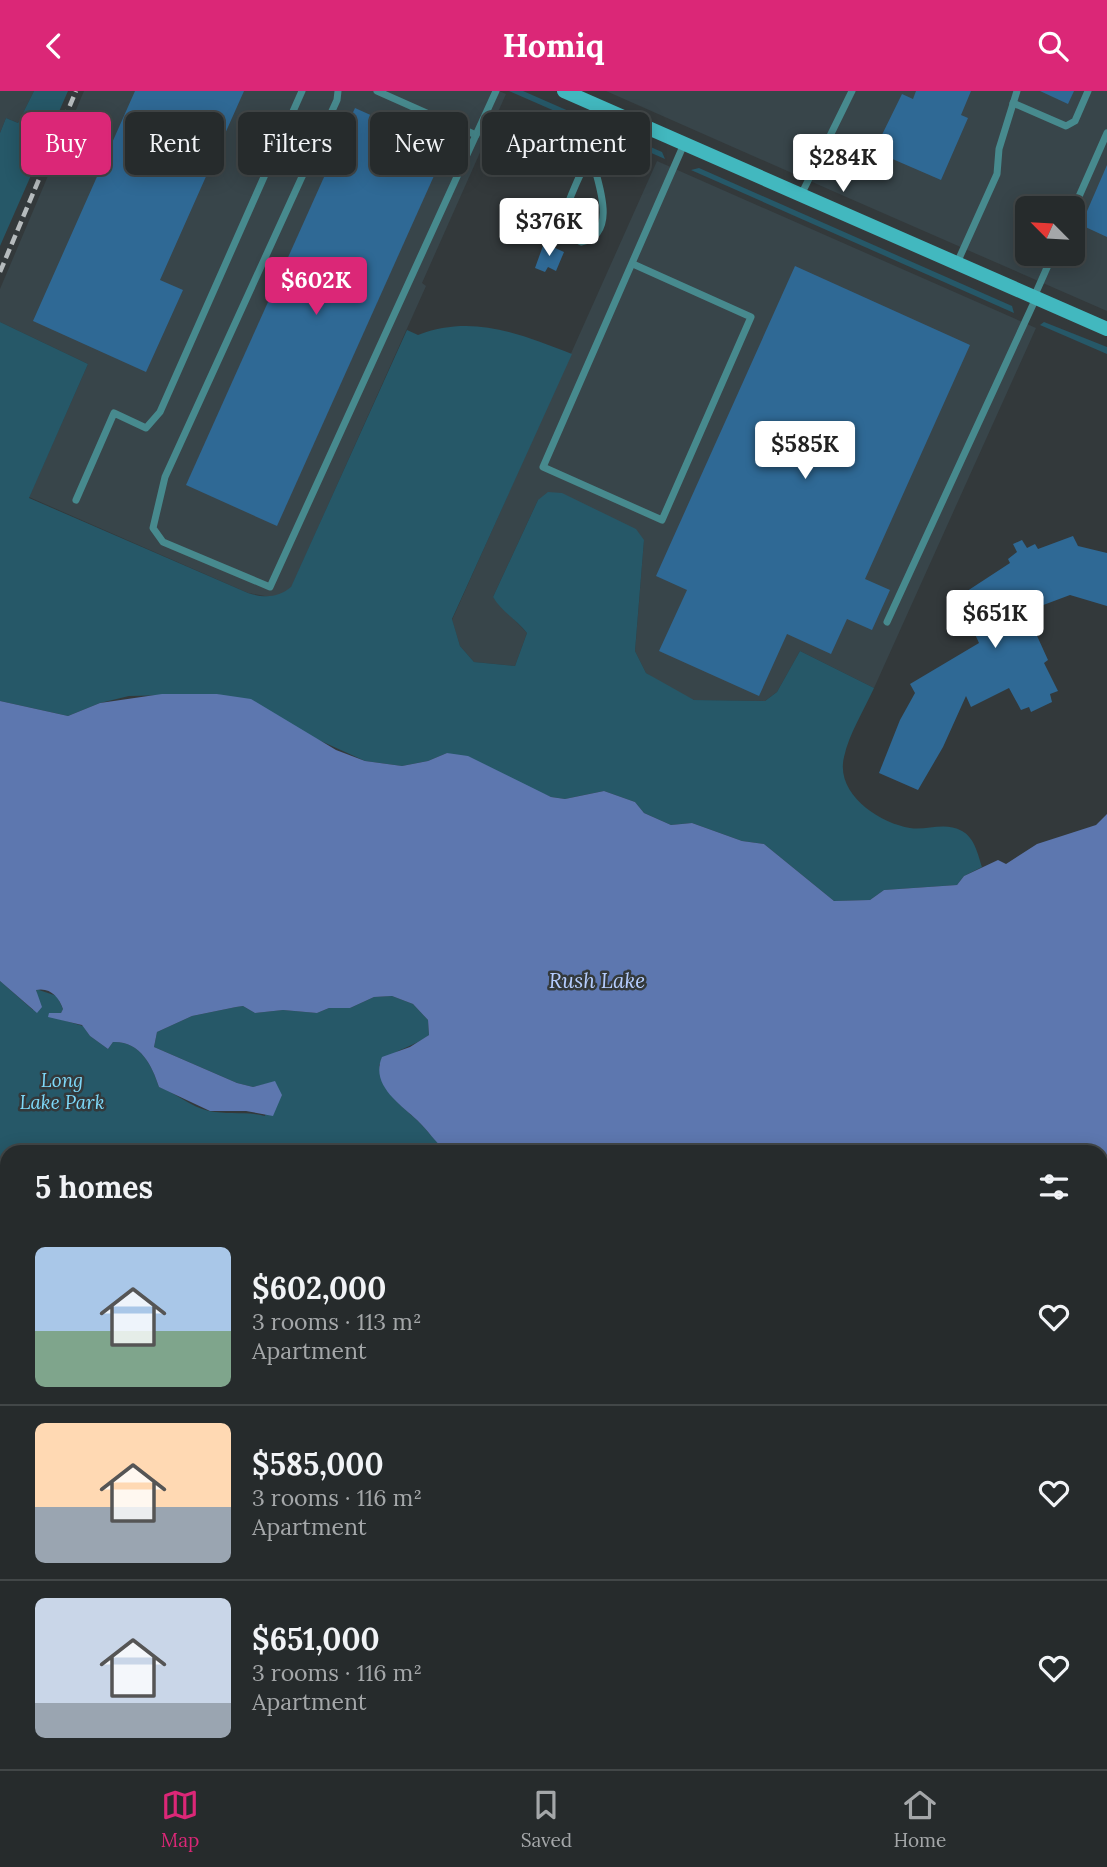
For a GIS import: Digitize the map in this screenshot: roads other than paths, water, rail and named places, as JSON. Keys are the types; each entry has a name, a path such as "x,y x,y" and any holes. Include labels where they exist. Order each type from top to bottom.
{"street":[{"path":"564,91 611,112"},
{"path":"650,129 1107,329"}],"lane":[{"path":"76,500 114,413 146,428 160,412 302,91"},
{"path":"338,91 337,100 165,477 154,517 153,528 163,542 270,587 496,91"},
{"path":"377,91 477,135"},
{"path":"801,195 852,91"},
{"path":"957,263 997,174 999,149 1017,91"},
{"path":"1013,103 1066,126 1074,121 1088,91"},
{"path":"1079,196 1107,133"},
{"path":"633,264 751,317 662,520 543,467 684,144"},
{"path":"591,155 604,208 602,224 596,235 581,242 567,237 561,225 591,155"},
{"path":"887,622 1048,266"}],"water":[{"name":"Rush Lake","path":"162,694 217,694 251,699 336,750 365,761 402,766 428,761 447,753 468,756 551,797 565,799 604,791 635,802 644,813 671,825 692,823 742,841 764,844 834,901 870,900 884,890 957,885 964,876 998,860 1006,864 1037,844 1096,825 1107,814 1107,1145 440,1145 395,1100 383,1085 380,1076 382,1057 410,1047 429,1035 428,1020 413,1004 392,996 374,997 350,1008 329,1008 317,1013 283,1010 255,1013 243,1006 236,1007 192,1016 157,1032 154,1047 237,1083 253,1087 275,1081 282,1095 273,1116 246,1111 210,1111 159,1087 153,1071 138,1050 113,1042 108,1049 90,1036 82,1025 48,1017 49,1013 61,1013 63,1009 50,992 36,990 42,1007 37,1013 0,981 0,701 68,716 100,703"}],"railway":[{"path":"0,272 76,91"}],"park label":[{"name":"Long Lake Park","path":"62,1091"}]}
